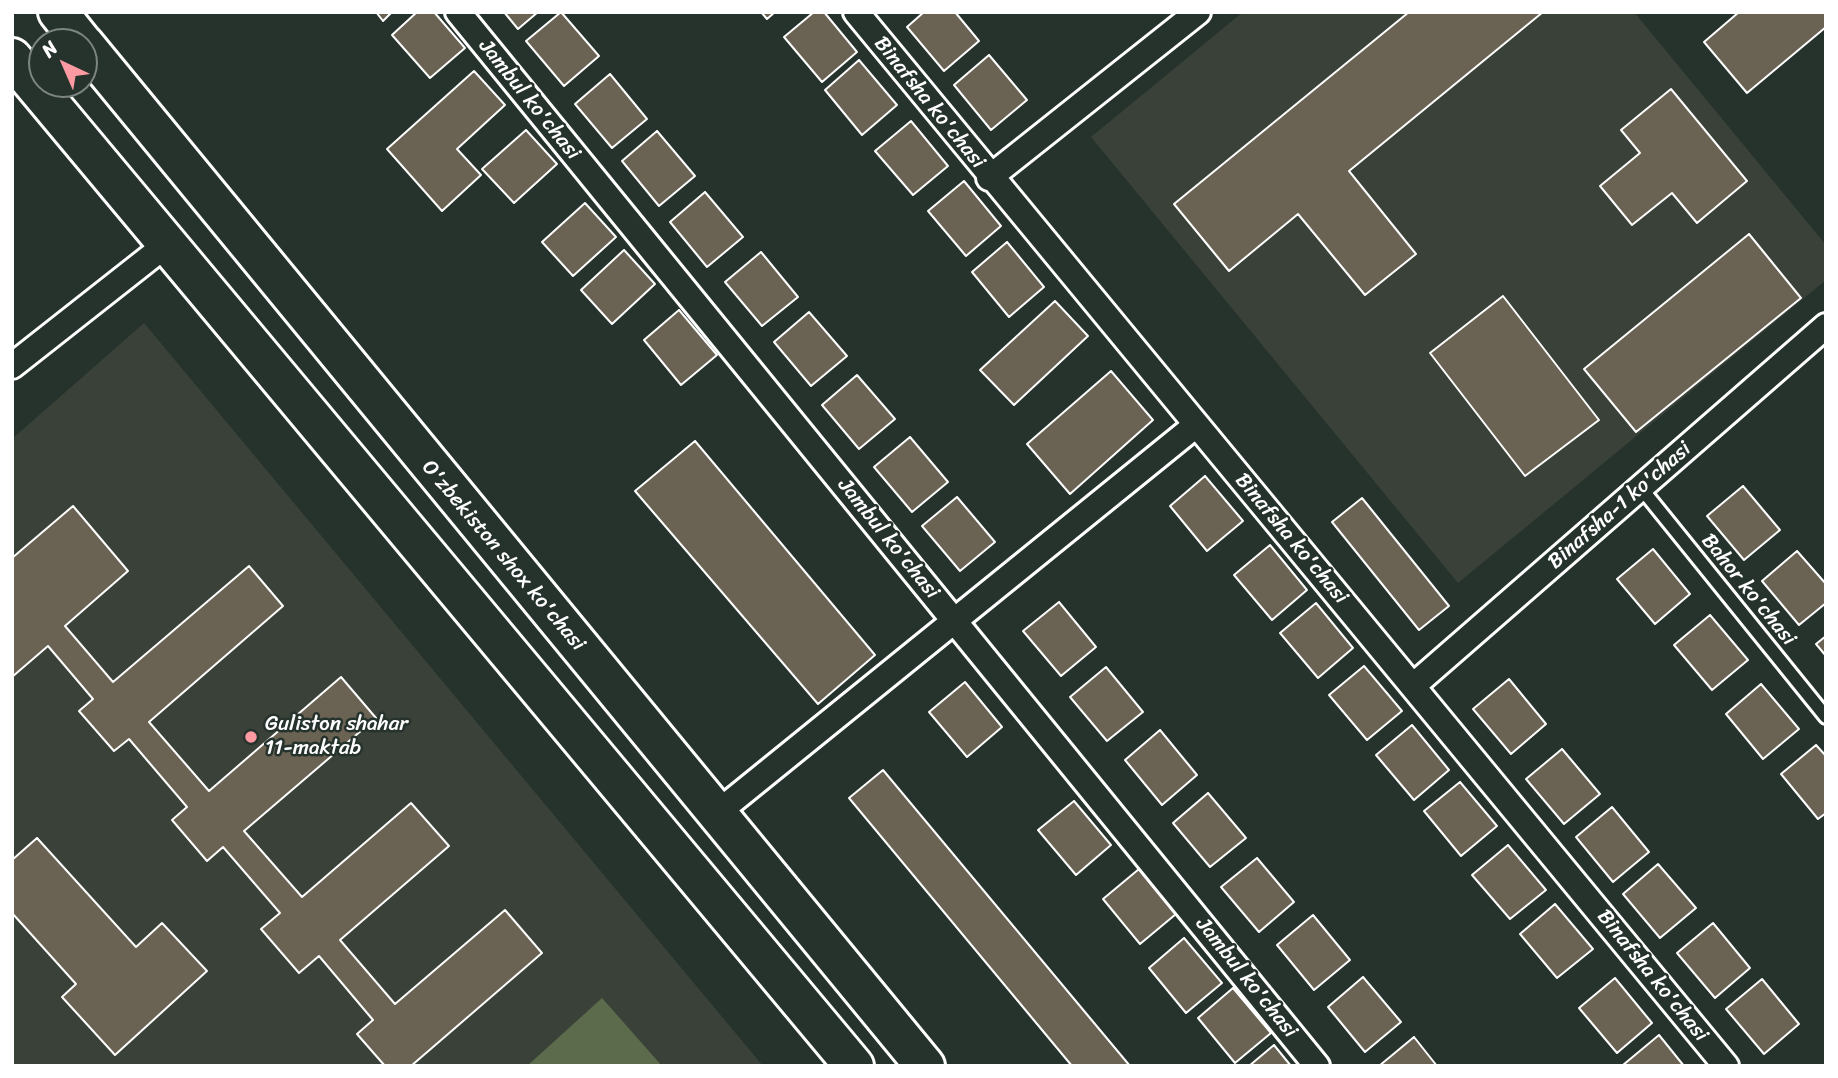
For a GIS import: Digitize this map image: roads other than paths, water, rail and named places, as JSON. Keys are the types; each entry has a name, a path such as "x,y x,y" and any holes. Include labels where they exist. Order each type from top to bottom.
{"main road":[{"name":"O'zbekiston shox ko'chasi","path":"58,12 71,28"},
{"path":"12,58 853,1066"},
{"name":"O'zbekiston shox ko'chasi","path":"98,61 925,1066"}],"street":[{"name":"Jambul ko'chasi","path":"458,12 1318,1066"},
{"name":"Binafsha ko'chasi","path":"856,12 989,178 1726,1066"},
{"path":"989,178 1198,12"},
{"path":"16,356 167,244"},
{"name":"Binafsha-1 ko'chasi","path":"1413,686 1826,326"},
{"path":"716,814 1196,425"}],"lane":[{"name":"Bahor ko'chasi","path":"1641,488 1826,717"}],"place":[{"name":"Guliston shahar 11-maktab","path":"251,737"}]}
